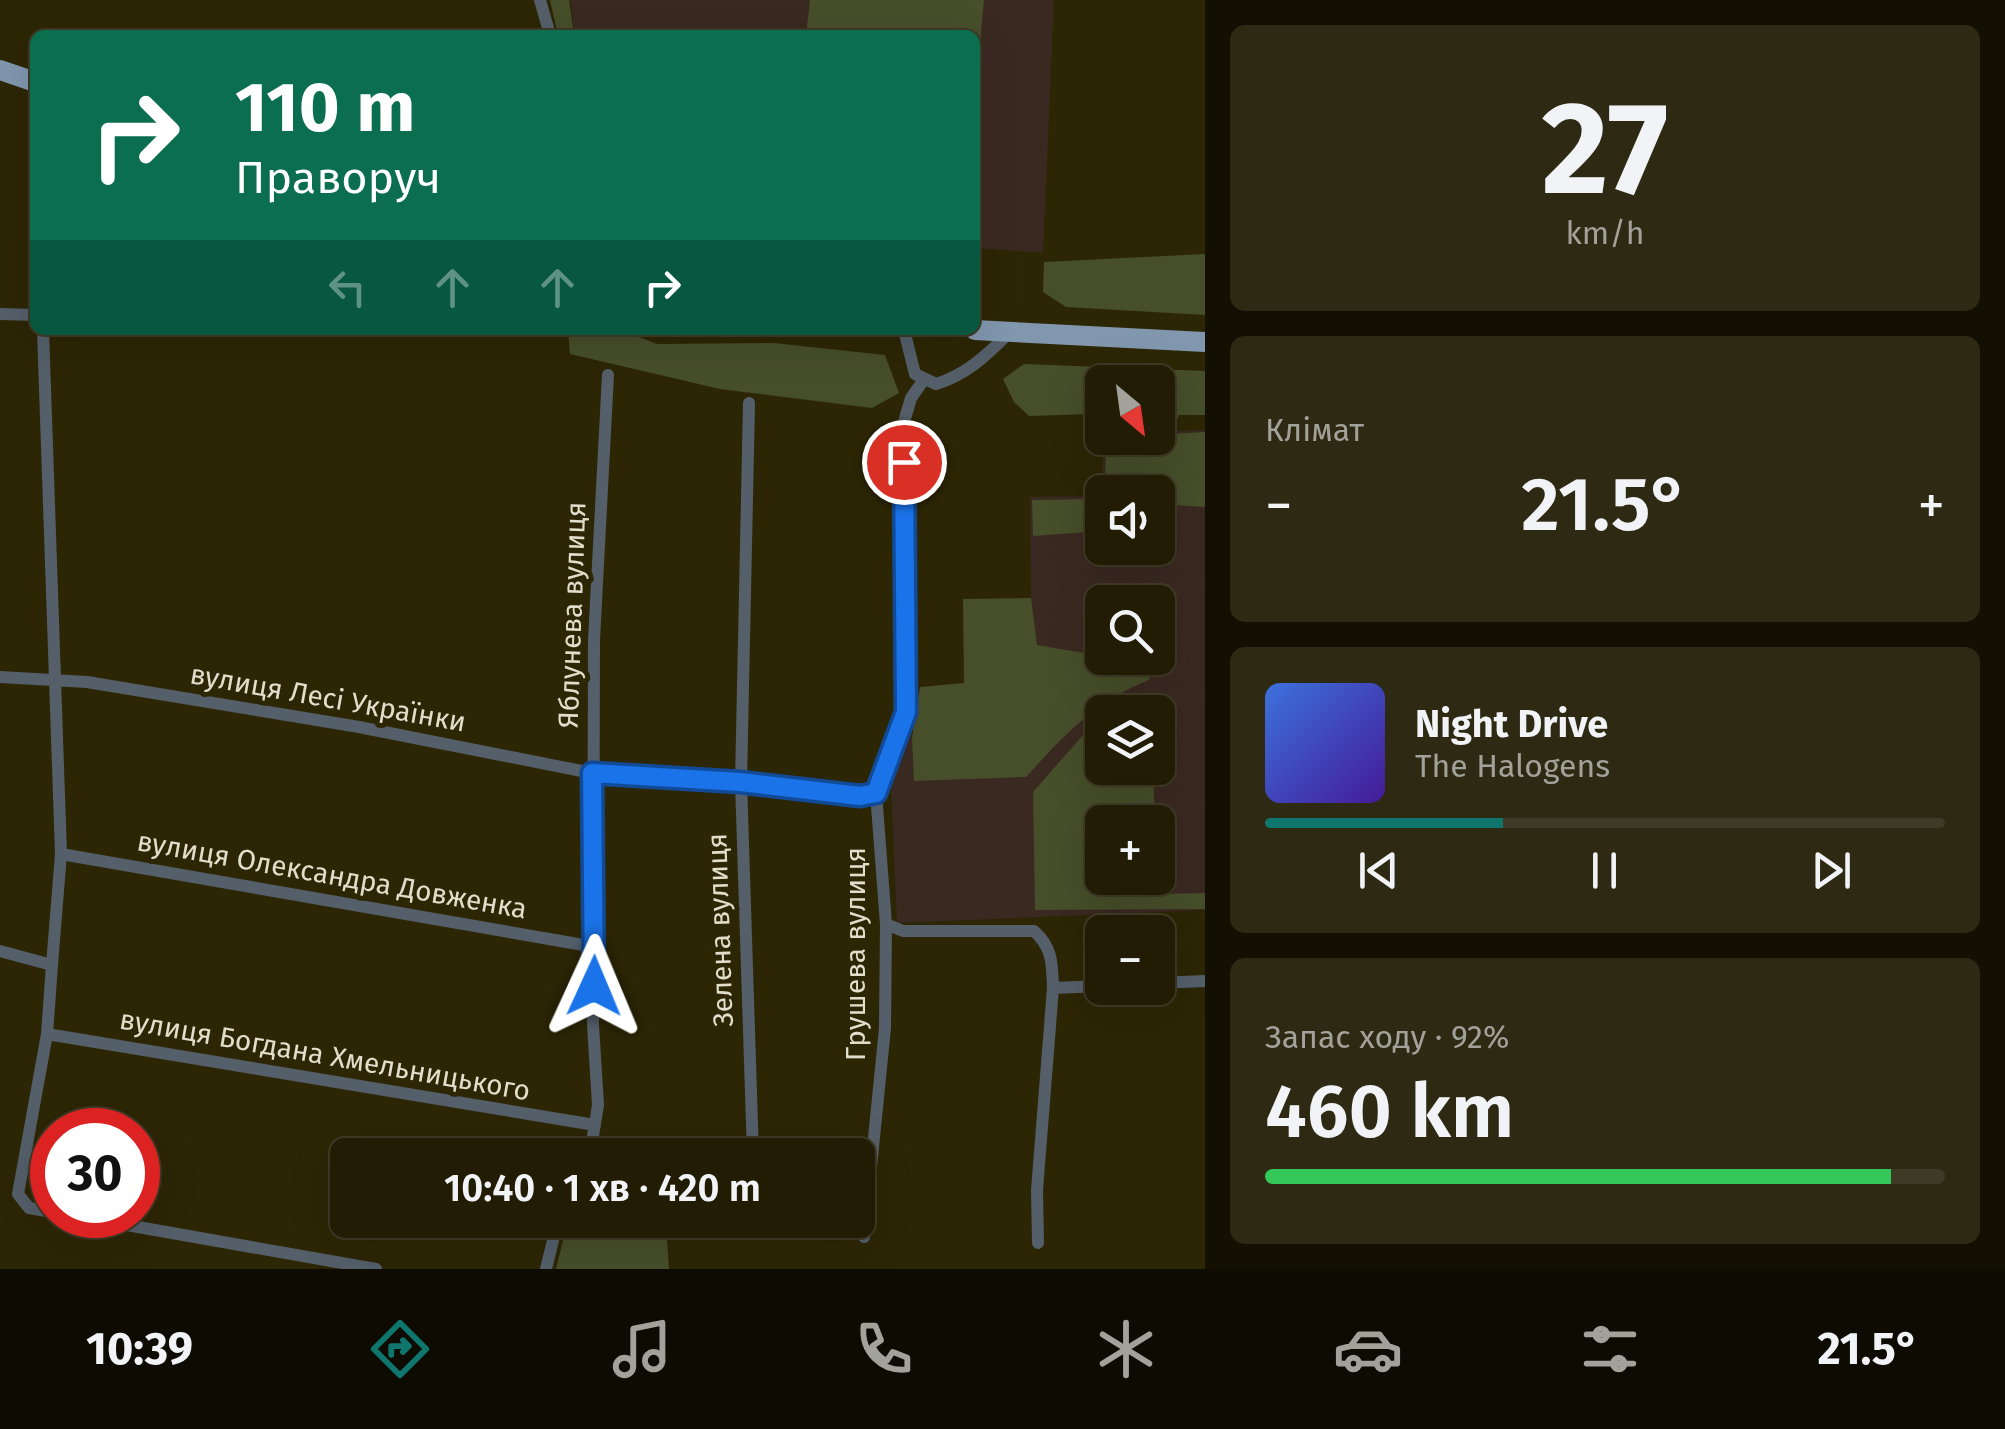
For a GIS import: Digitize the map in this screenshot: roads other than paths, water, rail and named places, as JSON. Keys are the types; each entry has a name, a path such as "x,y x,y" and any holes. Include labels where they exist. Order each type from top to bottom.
{"main road":[{"path":"0,70 30,80"},
{"path":"980,330 1205,342"}],"street":[{"path":"540,0 549,30"},
{"path":"0,314 30,315"},
{"path":"905,335 908,363 923,381 936,384 954,378 1009,333"},
{"path":"34,1108 47,1034 61,854 43,335"},
{"name":"Яблунева вулиця","path":"593,1138 598,1105 593,1024 592,773 597,535 608,375"},
{"name":"Грушева вулиця","path":"874,1138 885,1028 886,924 876,793 906,712 904,422 911,398 923,381"},
{"name":"Зелена вулиця","path":"749,403 740,782 752,1138"},
{"name":"вулиця Лесі Українки","path":"0,678 53,678 359,727 592,773 740,782 860,796 876,793"},
{"name":"вулиця Олександра Довженка","path":"61,854 595,947"},
{"path":"886,924 904,931 1034,932 1046,941 1052,956 1053,988 1038,1190 1038,1243"},
{"path":"0,952 52,965"},
{"path":"1175,983 1205,982"},
{"path":"1053,988 1085,987"},
{"name":"вулиця Богдана Хмельницького","path":"47,1034 595,1126"},
{"path":"30,1128 18,1194 30,1208"},
{"path":"160,1231 376,1269"},
{"path":"546,1269 554,1238"}]}
